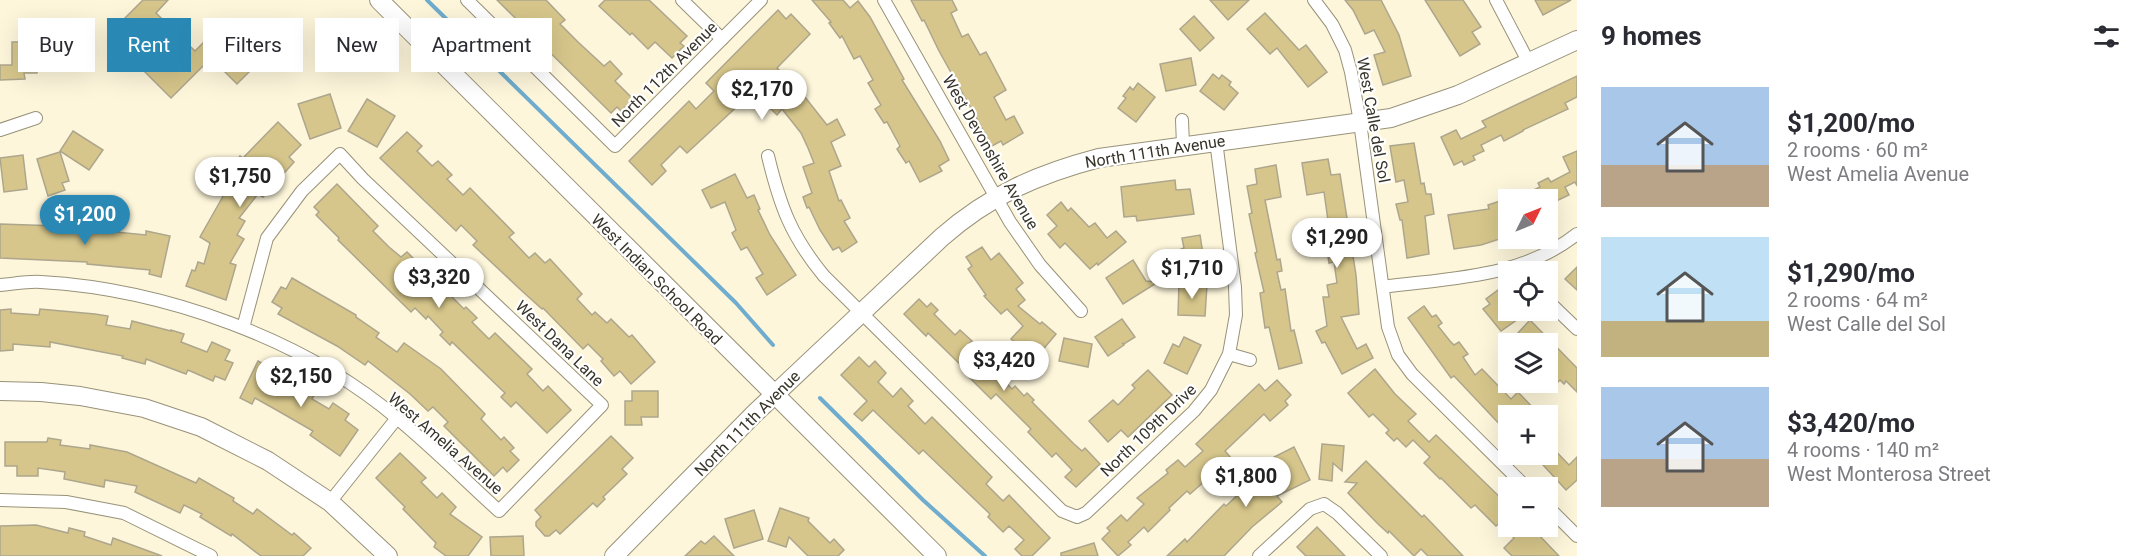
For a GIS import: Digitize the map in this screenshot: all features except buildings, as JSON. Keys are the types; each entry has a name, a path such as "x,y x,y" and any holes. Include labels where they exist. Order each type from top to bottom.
{"street":[{"name":"West Indian School Road","path":"379,0 937,556"},
{"name":"North 112th Avenue","path":"467,0 615,146 761,0"},
{"path":"682,0 722,39"},
{"name":"West Devonshire Avenue","path":"884,0 996,197 1040,265 1081,311"},
{"name":"West Calle del Sol","path":"1314,0 1332,24 1345,50 1351,72 1388,327 1398,355 1432,395 1516,477"},
{"path":"1496,0 1529,63"},
{"name":"North 111th Avenue","path":"614,556 774,395 861,313 957,225 996,197 1036,177 1075,164 1128,152 1390,118 1458,95 1577,40"},
{"path":"0,130 36,117"},
{"path":"1182,120 1183,146"},
{"name":"North 109th Drive","path":"861,313 1062,512 1077,517 1086,513 1198,406 1219,377 1229,354 1234,332 1235,297 1216,141"},
{"name":"West Dana Lane","path":"243,328 267,238 302,191 340,154 363,179 602,405 499,511"},
{"path":"768,156 777,195 792,231 824,276 861,313"},
{"path":"1541,261 1577,234"},
{"path":"1383,287 1498,272"},
{"name":"West Amelia Avenue","path":"0,285 39,282 103,290 165,302 243,328 329,370 397,418 499,511"},
{"path":"1558,311 1577,329"},
{"path":"1229,354 1250,360"},
{"path":"0,391 80,396 144,408 201,427 268,462 330,502 388,556"},
{"path":"330,502 397,418"},
{"path":"0,500 66,502 124,513 211,556"},
{"path":"1259,556 1310,509 1324,504 1337,513 1381,556"},
{"path":"1558,517 1577,536"}],"waterway":[{"path":"427,0 736,303 773,345"},
{"path":"820,398 923,500 985,556"}]}
